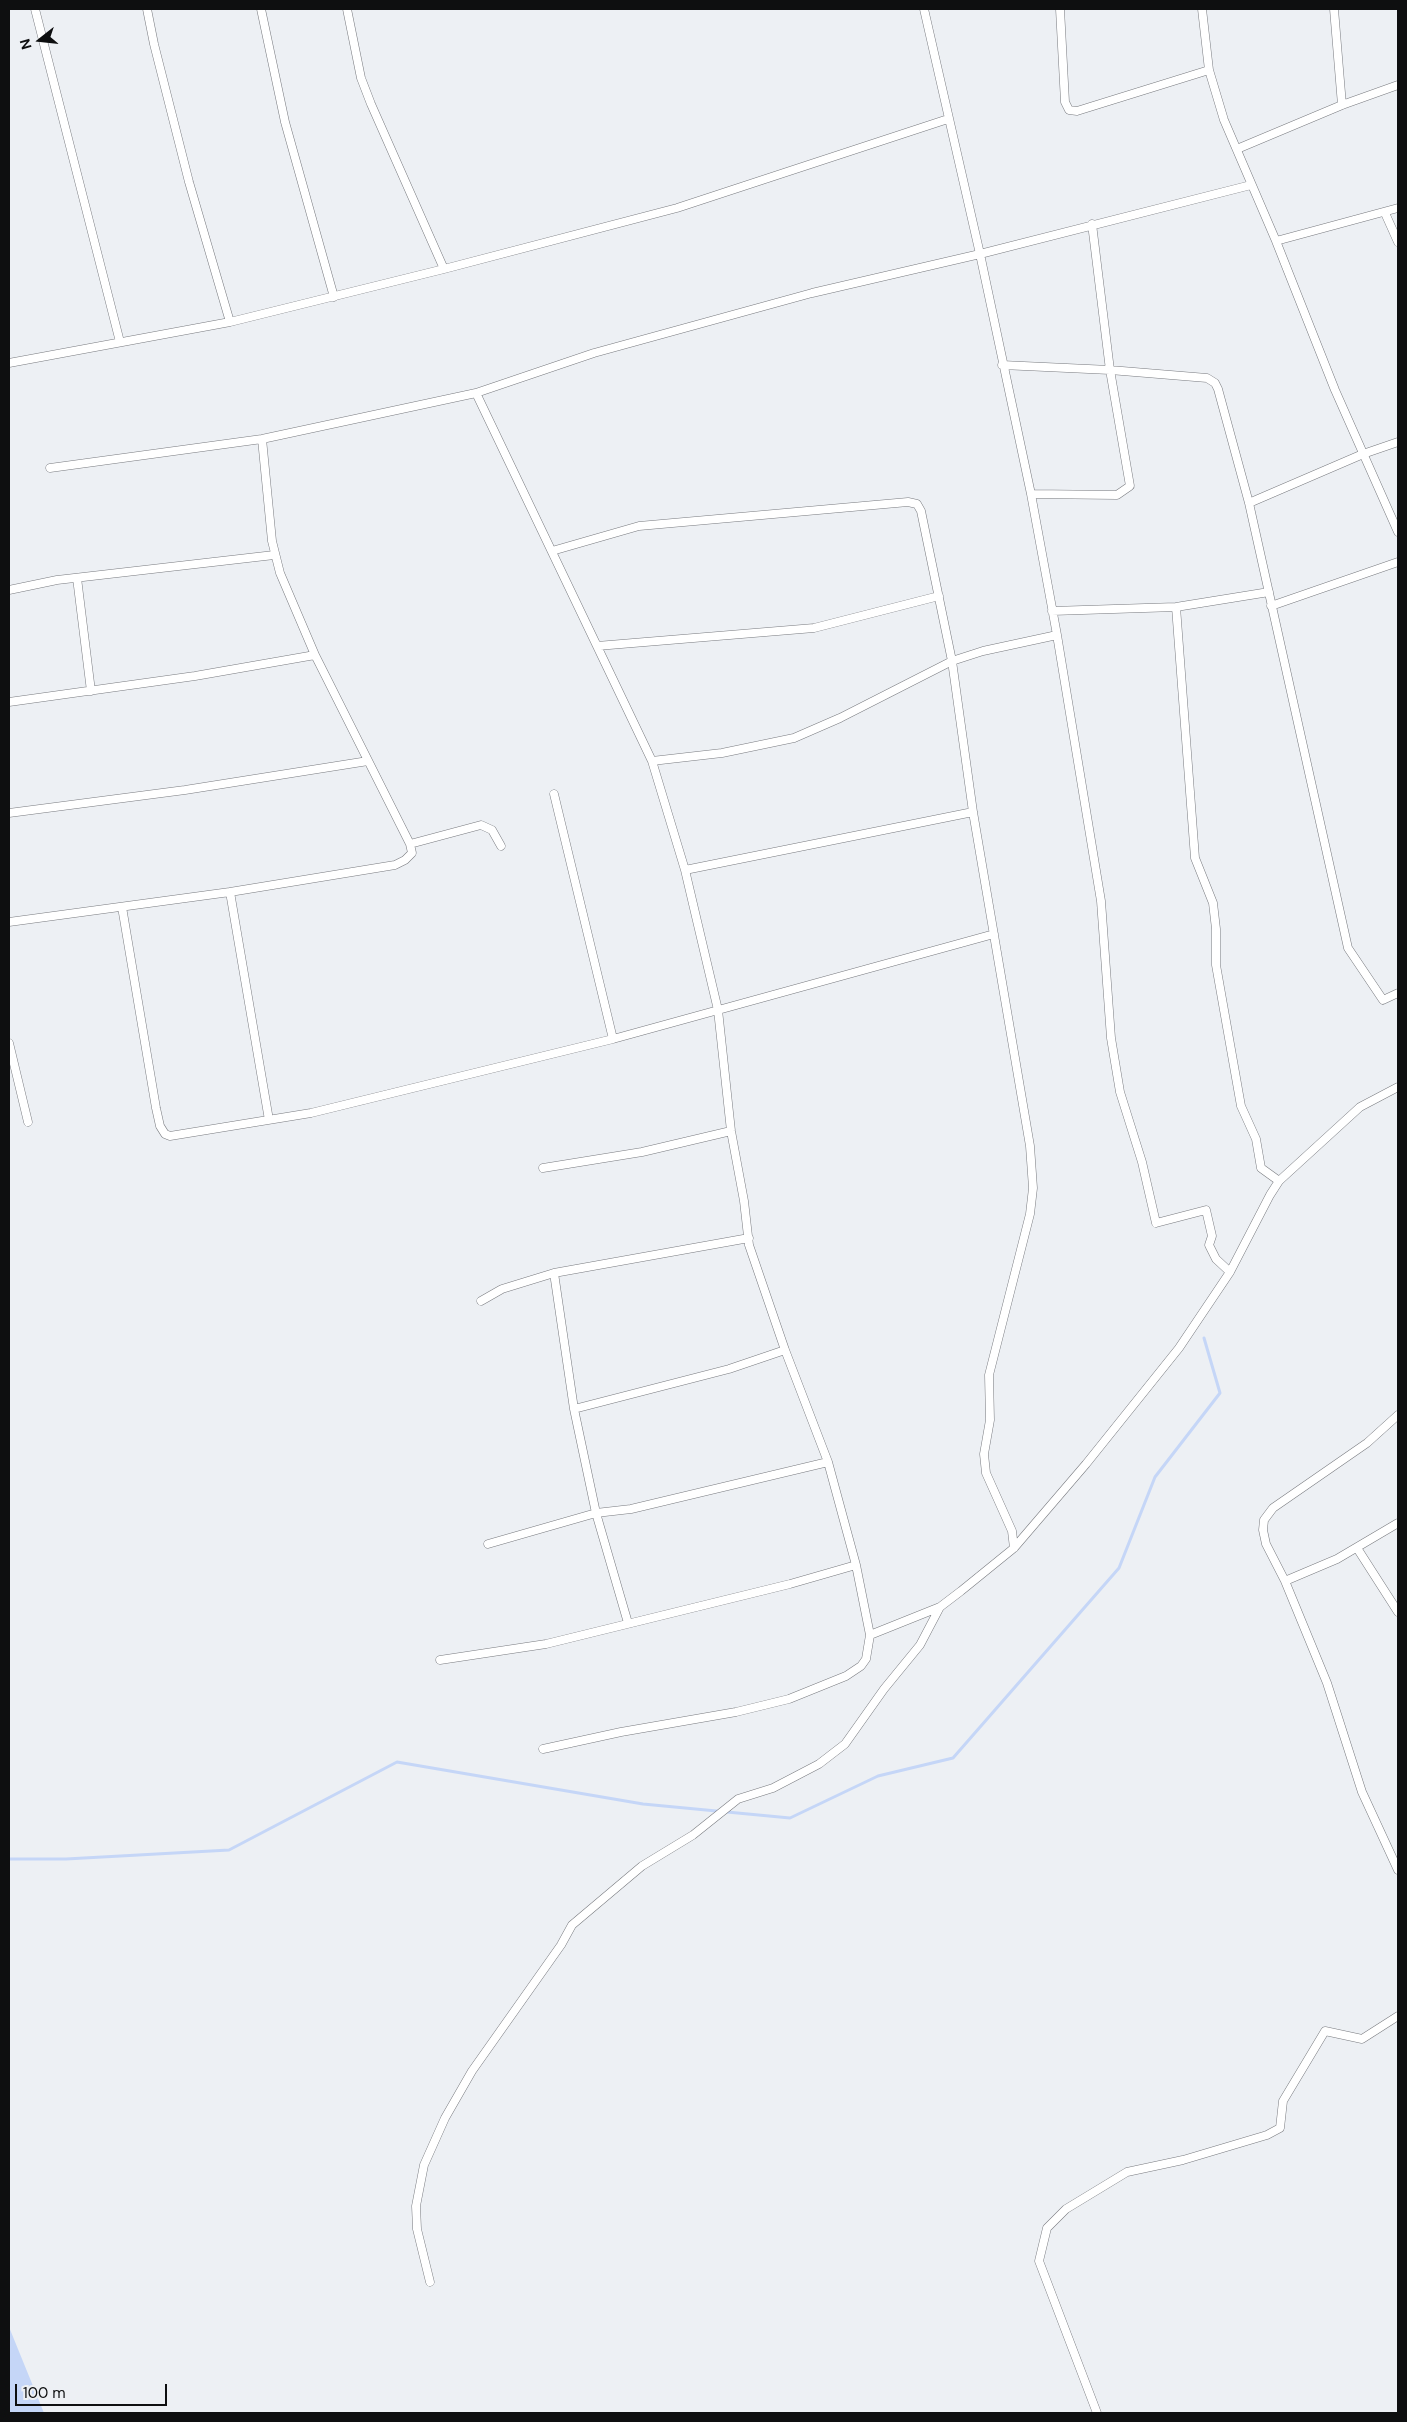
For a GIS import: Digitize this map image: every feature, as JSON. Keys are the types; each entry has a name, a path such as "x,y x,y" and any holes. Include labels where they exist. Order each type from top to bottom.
{"street":[{"path":"35,9 120,342"},
{"path":"148,9 154,44 189,182 230,322"},
{"path":"261,9 285,122 334,297"},
{"path":"347,9 359,70 367,95 444,269"},
{"path":"924,9 980,254 1002,365 1031,494 1057,635 1101,901 1111,1038 1120,1092 1142,1162 1156,1223 1206,1210 1212,1236 1209,1245 1216,1259 1230,1272"},
{"path":"1060,9 1065,102 1069,110 1077,111 1209,70"},
{"path":"1202,9 1209,70 1224,120 1276,241 1335,390 1398,532"},
{"path":"1334,9 1342,105"},
{"path":"1238,150 1342,105 1398,85"},
{"path":"9,363 230,322 444,269 678,208 948,120"},
{"path":"50,468 262,439 476,393 594,353 812,293 980,254 1251,185"},
{"path":"1276,241 1398,208"},
{"path":"1385,213 1398,242"},
{"path":"1031,494 1117,495 1130,486 1110,370 1092,224"},
{"path":"1002,365 1110,370 1207,378 1215,383 1249,503 1348,948 1383,1000 1398,993"},
{"path":"476,393 652,761 685,870 718,1010 731,1131 744,1201 748,1238 785,1350 828,1462 856,1565 870,1635 866,1660 861,1666 846,1676 789,1699 736,1712 621,1732 543,1750"},
{"path":"9,922 122,908 395,865 412,854 410,844 316,655 280,573 274,555 262,439"},
{"path":"1249,503 1363,454 1398,442"},
{"path":"552,551 639,526 908,502 917,504 921,511 952,661 973,812 1030,1146 1033,1188 1027,1230 989,1375 990,1420 984,1454 986,1473 1012,1532 1014,1548"},
{"path":"9,590 77,578 274,555"},
{"path":"1271,606 1398,562"},
{"path":"77,578 91,691"},
{"path":"1052,611 1176,608 1269,592"},
{"path":"597,646 814,628 939,596"},
{"path":"1176,608 1195,858 1213,903 1216,929 1216,964 1241,1106 1256,1139 1261,1168 1279,1181"},
{"path":"652,761 722,753 794,738 840,718 952,661 983,651 1057,635"},
{"path":"9,702 195,676 316,655"},
{"path":"9,813 185,790 368,761"},
{"path":"554,794 613,1039"},
{"path":"685,870 973,812"},
{"path":"410,844 481,825 487,826 492,830 501,846"},
{"path":"230,892 269,1120"},
{"path":"122,908 156,1108 160,1126 165,1134 170,1136 311,1112 613,1039 994,934"},
{"path":"9,1043 28,1122"},
{"path":"870,1635 940,1607 1014,1548 1086,1464 1173,1356 1230,1272 1279,1181 1360,1107 1398,1087"},
{"path":"543,1168 642,1152 731,1131"},
{"path":"481,1301 502,1289 554,1274 748,1238"},
{"path":"554,1274 574,1409 596,1513 628,1623"},
{"path":"574,1409 730,1369 785,1350"},
{"path":"1398,1415 1367,1443 1273,1508 1264,1520 1263,1530 1266,1544 1285,1581 1327,1684 1362,1792 1398,1870"},
{"path":"488,1544 596,1513 631,1509 828,1462"},
{"path":"1285,1581 1357,1548 1398,1523"},
{"path":"1357,1548 1398,1612"},
{"path":"440,1660 546,1644 790,1584 856,1565"},
{"path":"430,2282 417,2229 416,2206 424,2165 445,2118 472,2070 561,1945 572,1925 642,1866 693,1835 720,1811 738,1799 773,1788 819,1764 845,1744 884,1689 920,1645 940,1607"},
{"path":"1097,2413 1039,2261 1047,2228 1066,2209 1127,2172 1183,2160 1267,2135 1280,2128 1283,2102 1325,2031 1362,2038 1398,2016"}],"water":[{"path":"9,2327 44,2413 9,2413"}],"waterway":[{"path":"9,1859 66,1859 229,1850 397,1762 643,1804 790,1818 878,1776 953,1758 1119,1568 1155,1477 1220,1393 1204,1338"}]}
